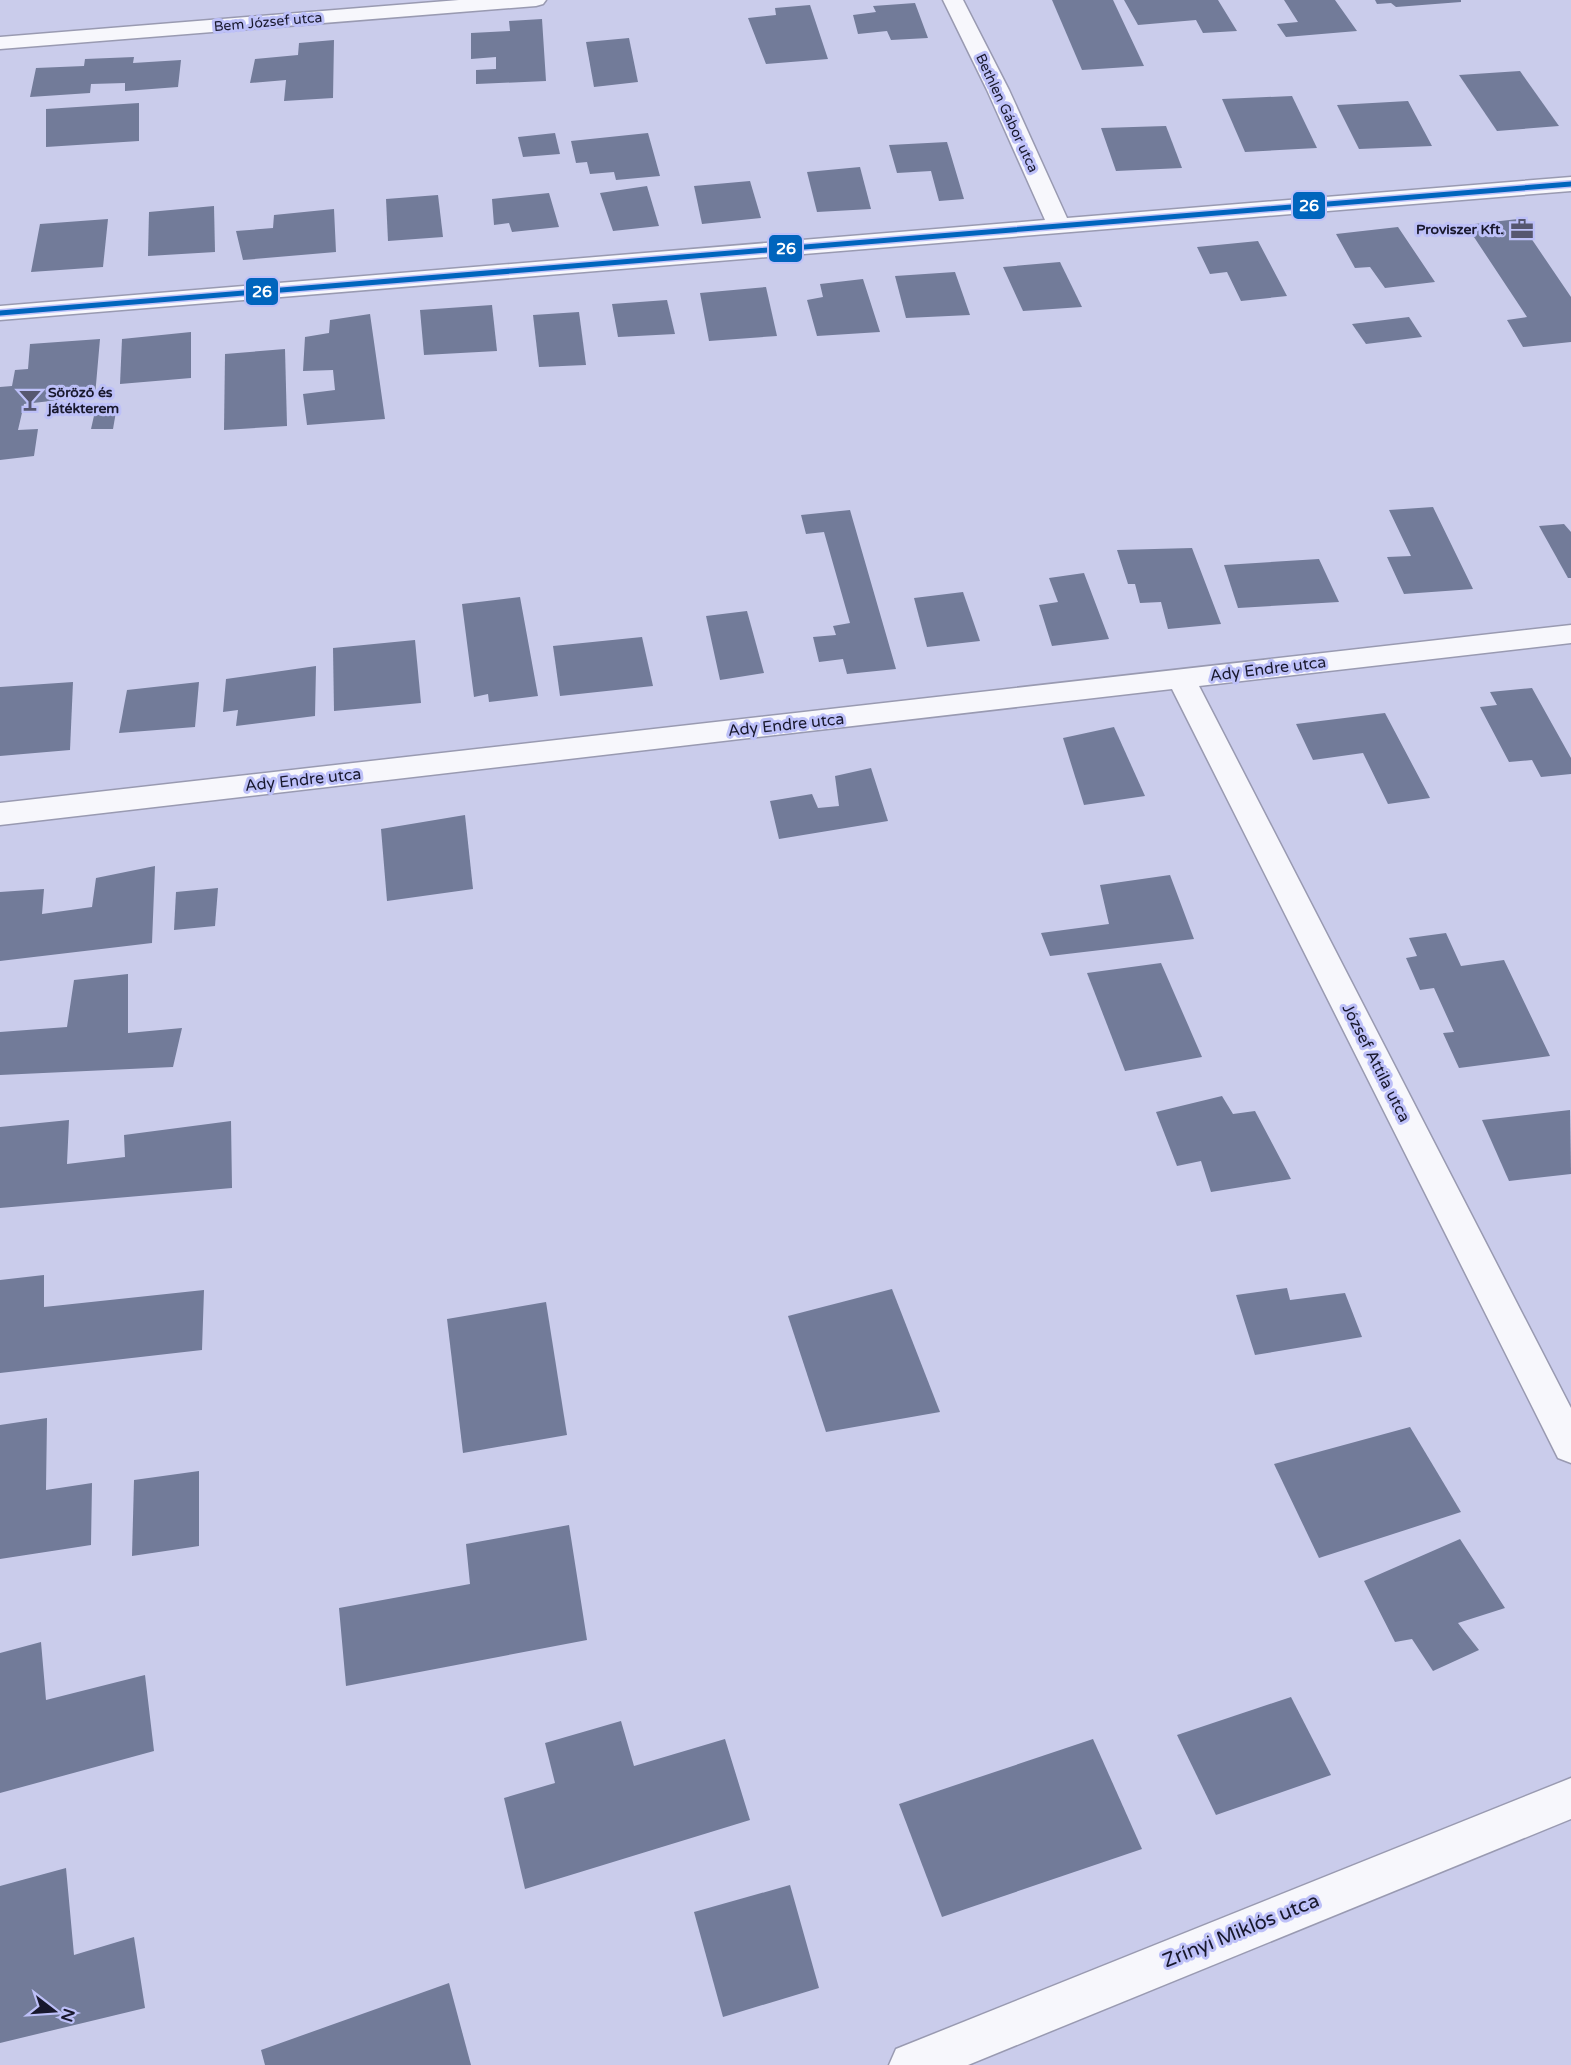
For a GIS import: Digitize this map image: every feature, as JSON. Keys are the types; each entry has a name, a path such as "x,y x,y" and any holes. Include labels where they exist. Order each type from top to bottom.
{"street":[{"name":"Bem József utca","path":"0,43 536,0"},
{"name":"Bethlen Gábor utca","path":"953,0 998,90 1059,226"},
{"path":"0,312 1571,184"},
{"name":"Ady Endre utca","path":"0,814 1571,634"},
{"name":"József Attila utca","path":"1182,680 1571,1446"},
{"name":"Zrínyi Miklós utca","path":"912,2065 1571,1798"}],"building":[{"path":"1052,0 1113,0 1144,66 1082,70"},
{"path":"1124,0 1218,0 1237,31 1203,33 1196,20 1138,25"},
{"path":"1284,0 1335,0 1357,31 1286,37 1277,24 1298,22"},
{"path":"1375,0 1461,0 1461,2 1396,7 1391,3 1377,4"},
{"path":"915,3 928,38 891,40 887,31 858,34 853,15 876,12 873,6"},
{"path":"810,5 828,59 766,64 748,18 776,15 775,8"},
{"path":"542,19 546,81 476,84 476,70 496,69 496,57 471,59 471,33 510,31 509,21"},
{"path":"629,38 638,82 594,87 586,42"},
{"path":"334,40 333,98 284,101 286,80 250,83 255,59 298,55 299,43"},
{"path":"134,57 133,63 181,60 178,87 125,91 125,83 91,84 90,93 30,97 36,68 84,66 85,59"},
{"path":"1520,71 1559,126 1497,131 1459,75"},
{"path":"1292,96 1317,148 1245,152 1222,99"},
{"path":"1408,101 1432,146 1359,149 1337,105"},
{"path":"139,103 139,141 46,147 46,109"},
{"path":"1166,126 1182,168 1116,171 1101,128"},
{"path":"555,133 560,154 523,157 518,137"},
{"path":"648,133 660,176 616,180 614,172 590,174 587,162 576,163 571,141"},
{"path":"947,142 964,199 939,201 931,171 897,173 889,145"},
{"path":"860,167 871,209 817,212 807,172"},
{"path":"750,181 761,218 702,224 694,186"},
{"path":"647,186 659,226 613,231 600,193"},
{"path":"549,193 559,227 512,232 509,223 494,225 492,199"},
{"path":"438,195 443,237 388,241 386,199"},
{"path":"214,206 215,252 148,256 149,212"},
{"path":"334,209 336,252 243,260 236,231 273,228 274,215"},
{"path":"108,219 103,267 31,272 40,224"},
{"path":"1518,219 1571,297 1571,342 1523,347 1507,320 1527,317 1466,225"},
{"path":"1398,227 1435,282 1385,288 1370,267 1355,268 1336,234"},
{"path":"1258,241 1287,296 1241,301 1227,272 1210,274 1197,247"},
{"path":"1060,262 1082,307 1023,311 1003,267"},
{"path":"955,272 970,315 906,318 895,276"},
{"path":"863,279 880,332 817,336 807,300 823,297 820,284"},
{"path":"766,287 777,336 709,341 700,293"},
{"path":"667,300 675,334 618,337 612,304"},
{"path":"492,305 497,351 424,355 420,310"},
{"path":"579,312 586,365 539,367 533,315"},
{"path":"370,314 385,419 307,425 303,394 335,390 333,370 303,371 305,337 329,333 330,320"},
{"path":"1409,317 1422,337 1366,344 1352,324"},
{"path":"191,332 191,378 120,384 122,339"},
{"name":"Söröző és játékterem","path":"100,339 95,396 24,404 18,430 38,429 34,456 0,460 0,387 12,386 15,370 28,369 30,344"},
{"path":"285,349 287,426 224,430 225,354"},
{"path":"117,406 113,429 91,429 96,407"},
{"path":"1433,507 1473,589 1404,594 1387,557 1411,556 1389,510"},
{"path":"850,510 896,669 847,674 843,659 819,662 813,637 836,635 833,626 850,623 824,532 806,534 801,515"},
{"path":"1564,524 1571,532 1571,578 1568,578 1539,526"},
{"path":"1192,548 1221,624 1168,629 1161,602 1140,603 1135,584 1128,584 1117,550"},
{"path":"1319,559 1339,602 1238,608 1224,565"},
{"path":"1084,573 1109,639 1052,646 1039,605 1058,602 1049,578"},
{"path":"963,592 980,641 927,647 914,598"},
{"path":"520,597 538,696 489,702 488,694 474,697 462,604"},
{"path":"747,611 764,673 720,680 706,616"},
{"path":"642,637 653,686 560,696 553,646"},
{"path":"415,640 421,703 334,711 333,648"},
{"path":"316,666 315,716 236,726 238,710 223,712 226,679"},
{"path":"73,682 70,750 0,756 0,687"},
{"path":"199,682 195,727 119,733 127,690"},
{"path":"1532,688 1571,758 1571,774 1541,777 1532,760 1509,762 1480,707 1497,705 1490,692"},
{"path":"1385,713 1430,798 1388,804 1363,753 1313,760 1296,724"},
{"path":"1114,727 1145,796 1084,805 1063,738"},
{"path":"871,768 888,821 779,839 770,801 812,794 818,808 839,806 835,776"},
{"path":"465,815 473,889 387,901 381,829"},
{"path":"155,866 152,943 0,961 0,892 44,889 42,914 92,907 96,878"},
{"path":"1170,875 1194,939 1050,956 1041,933 1109,924 1100,885"},
{"path":"218,888 215,926 174,930 176,892"},
{"path":"1446,933 1461,966 1504,960 1550,1056 1459,1068 1443,1033 1454,1032 1434,988 1420,990 1406,958 1417,956 1409,938"},
{"path":"1161,963 1202,1057 1125,1071 1087,973"},
{"path":"128,974 128,1033 182,1028 173,1067 0,1075 0,1032 67,1027 74,980"},
{"path":"1222,1096 1233,1114 1255,1111 1291,1179 1211,1192 1201,1161 1177,1166 1156,1112"},
{"path":"1570,1110 1571,1174 1509,1181 1482,1120"},
{"path":"69,1120 67,1164 125,1157 124,1135 231,1121 232,1188 0,1208 0,1127"},
{"path":"44,1275 44,1307 204,1290 202,1350 0,1373 0,1280"},
{"path":"1287,1288 1290,1300 1345,1293 1362,1337 1255,1355 1236,1295"},
{"path":"892,1289 940,1412 826,1432 788,1316"},
{"path":"546,1302 567,1435 463,1453 447,1319"},
{"path":"47,1418 46,1490 92,1483 91,1545 0,1559 0,1425"},
{"path":"1410,1427 1461,1512 1319,1558 1274,1464"},
{"path":"199,1471 199,1546 132,1556 134,1480"},
{"path":"569,1525 587,1640 346,1686 339,1608 470,1584 466,1544"},
{"path":"1460,1539 1505,1608 1458,1623 1479,1650 1433,1671 1412,1639 1395,1642 1364,1581"},
{"path":"41,1642 46,1700 145,1675 154,1751 0,1793 0,1653"},
{"path":"1291,1697 1331,1775 1216,1815 1177,1735"},
{"path":"621,1721 634,1766 725,1739 750,1820 525,1889 504,1798 555,1783 545,1743"},
{"path":"1093,1739 1142,1849 942,1917 899,1804"},
{"path":"66,1868 74,1955 134,1937 145,2008 0,2043 0,1886"},
{"path":"790,1885 819,1988 723,2017 694,1912"},
{"path":"449,1983 471,2065 265,2065 261,2050"}],"transit line":[{"name":"26","path":"0,313 1571,184"}],"place":[{"name":"Proviszer Kft.","path":"1522,229"},
{"name":"Söröző és játékterem","path":"30,400"}]}
